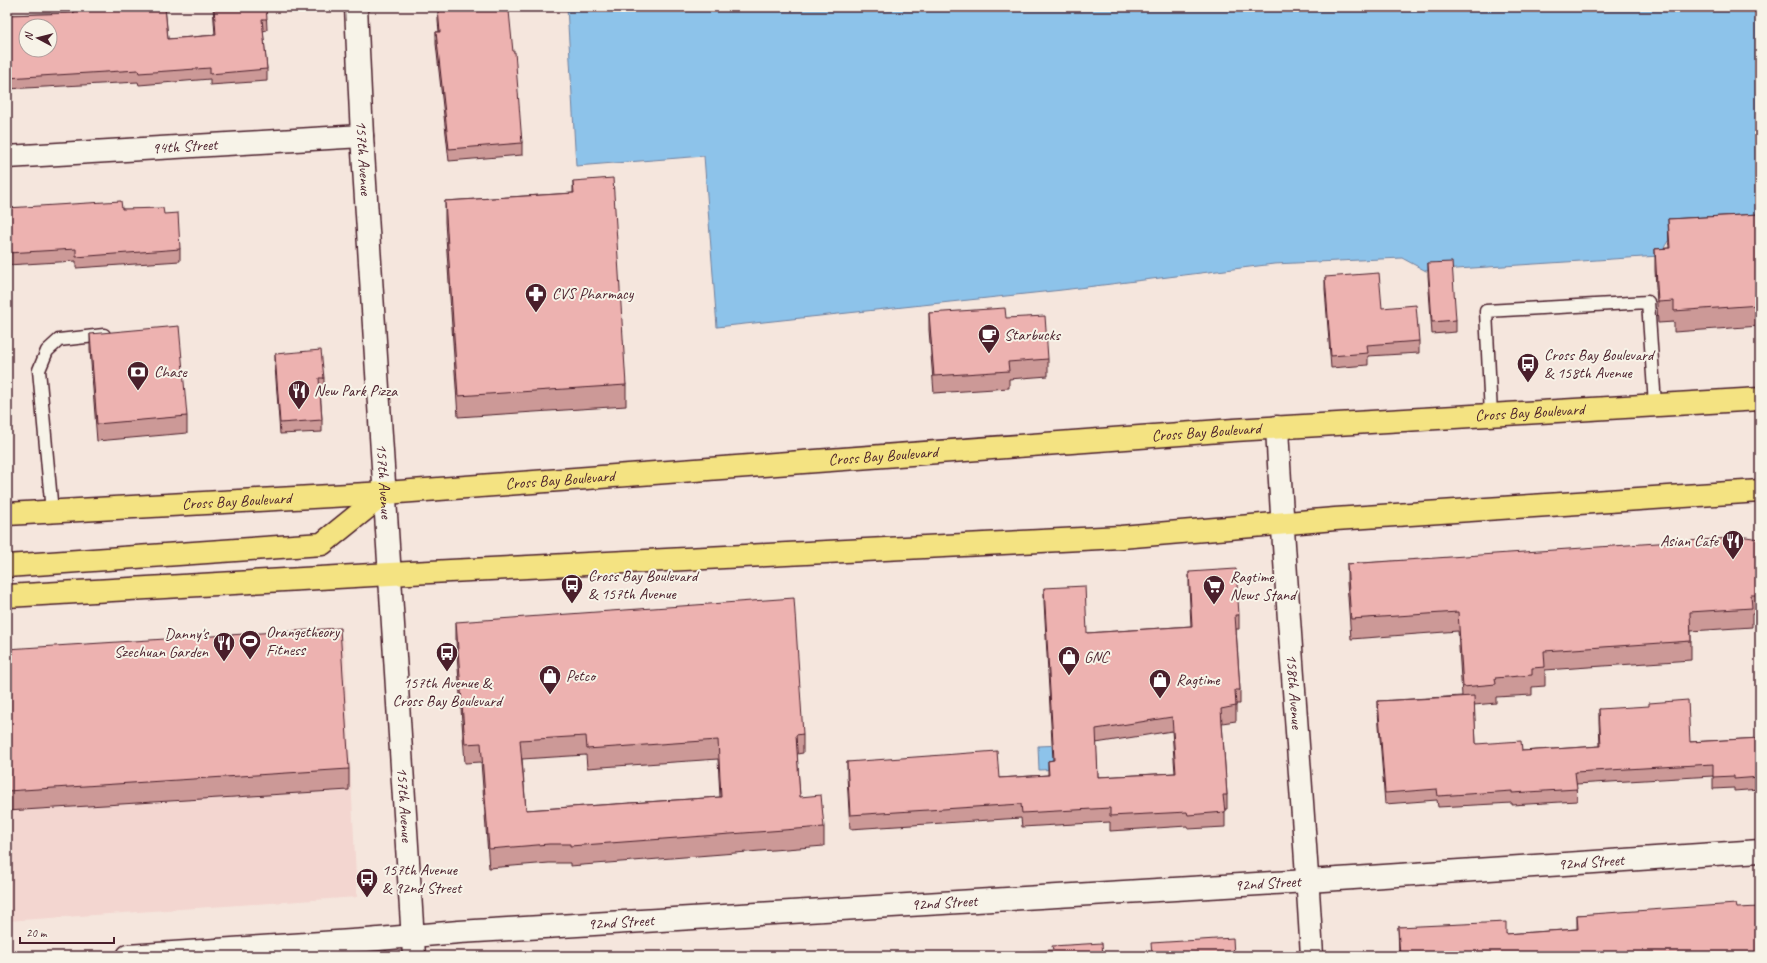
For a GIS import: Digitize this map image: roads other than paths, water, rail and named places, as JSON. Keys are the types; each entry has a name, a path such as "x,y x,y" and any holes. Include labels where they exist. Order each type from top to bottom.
{"main road":[{"name":"Cross Bay Boulevard","path":"7,514 385,492 1277,427 1760,399"},
{"path":"7,596 390,574 1121,537 1282,524 1760,491"},
{"path":"7,566 322,544 385,492"}],"street":[{"name":"157th Avenue","path":"356,7 362,136 413,946"},
{"name":"94th Street","path":"7,157 362,136"},
{"name":"158th Avenue","path":"1277,427 1282,524 1308,881 1312,956"},
{"name":"92nd Street","path":"128,956 413,946 491,930 1308,881 1760,851"}],"lane":[{"path":"1491,415 1486,311 1648,302 1655,405"},
{"path":"52,512 39,370 47,351 59,340 113,334"}],"water":[{"path":"567,7 1760,7 1760,235 1668,241 1659,256 1426,271 1402,258 1274,264 1062,290 717,327 704,156 576,166"},
{"path":"1086,744 1087,768 1039,770 1038,746"}],"place":[{"name":"CVS Pharmacy","path":"536,314"},
{"name":"Starbucks","path":"989,354"},
{"name":"Cross Bay Boulevard & 158th Avenue","path":"1528,384"},
{"name":"Chase","path":"138,392"},
{"name":"New Park Pizza","path":"299,410"},
{"name":"Asian Cafe","path":"1733,560"},
{"name":"Cross Bay Boulevard & 157th Avenue","path":"572,604"},
{"name":"Ragtime News Stand","path":"1214,606"},
{"name":"Orangetheory Fitness","path":"250,660"},
{"name":"Danny's Szechuan Garden","path":"224,662"},
{"name":"157th Avenue & Cross Bay Boulevard","path":"447,672"},
{"name":"GNC","path":"1069,676"},
{"name":"Petco","path":"550,696"},
{"name":"Ragtime","path":"1160,700"},
{"name":"157th Avenue & 92nd Street","path":"367,898"}]}
